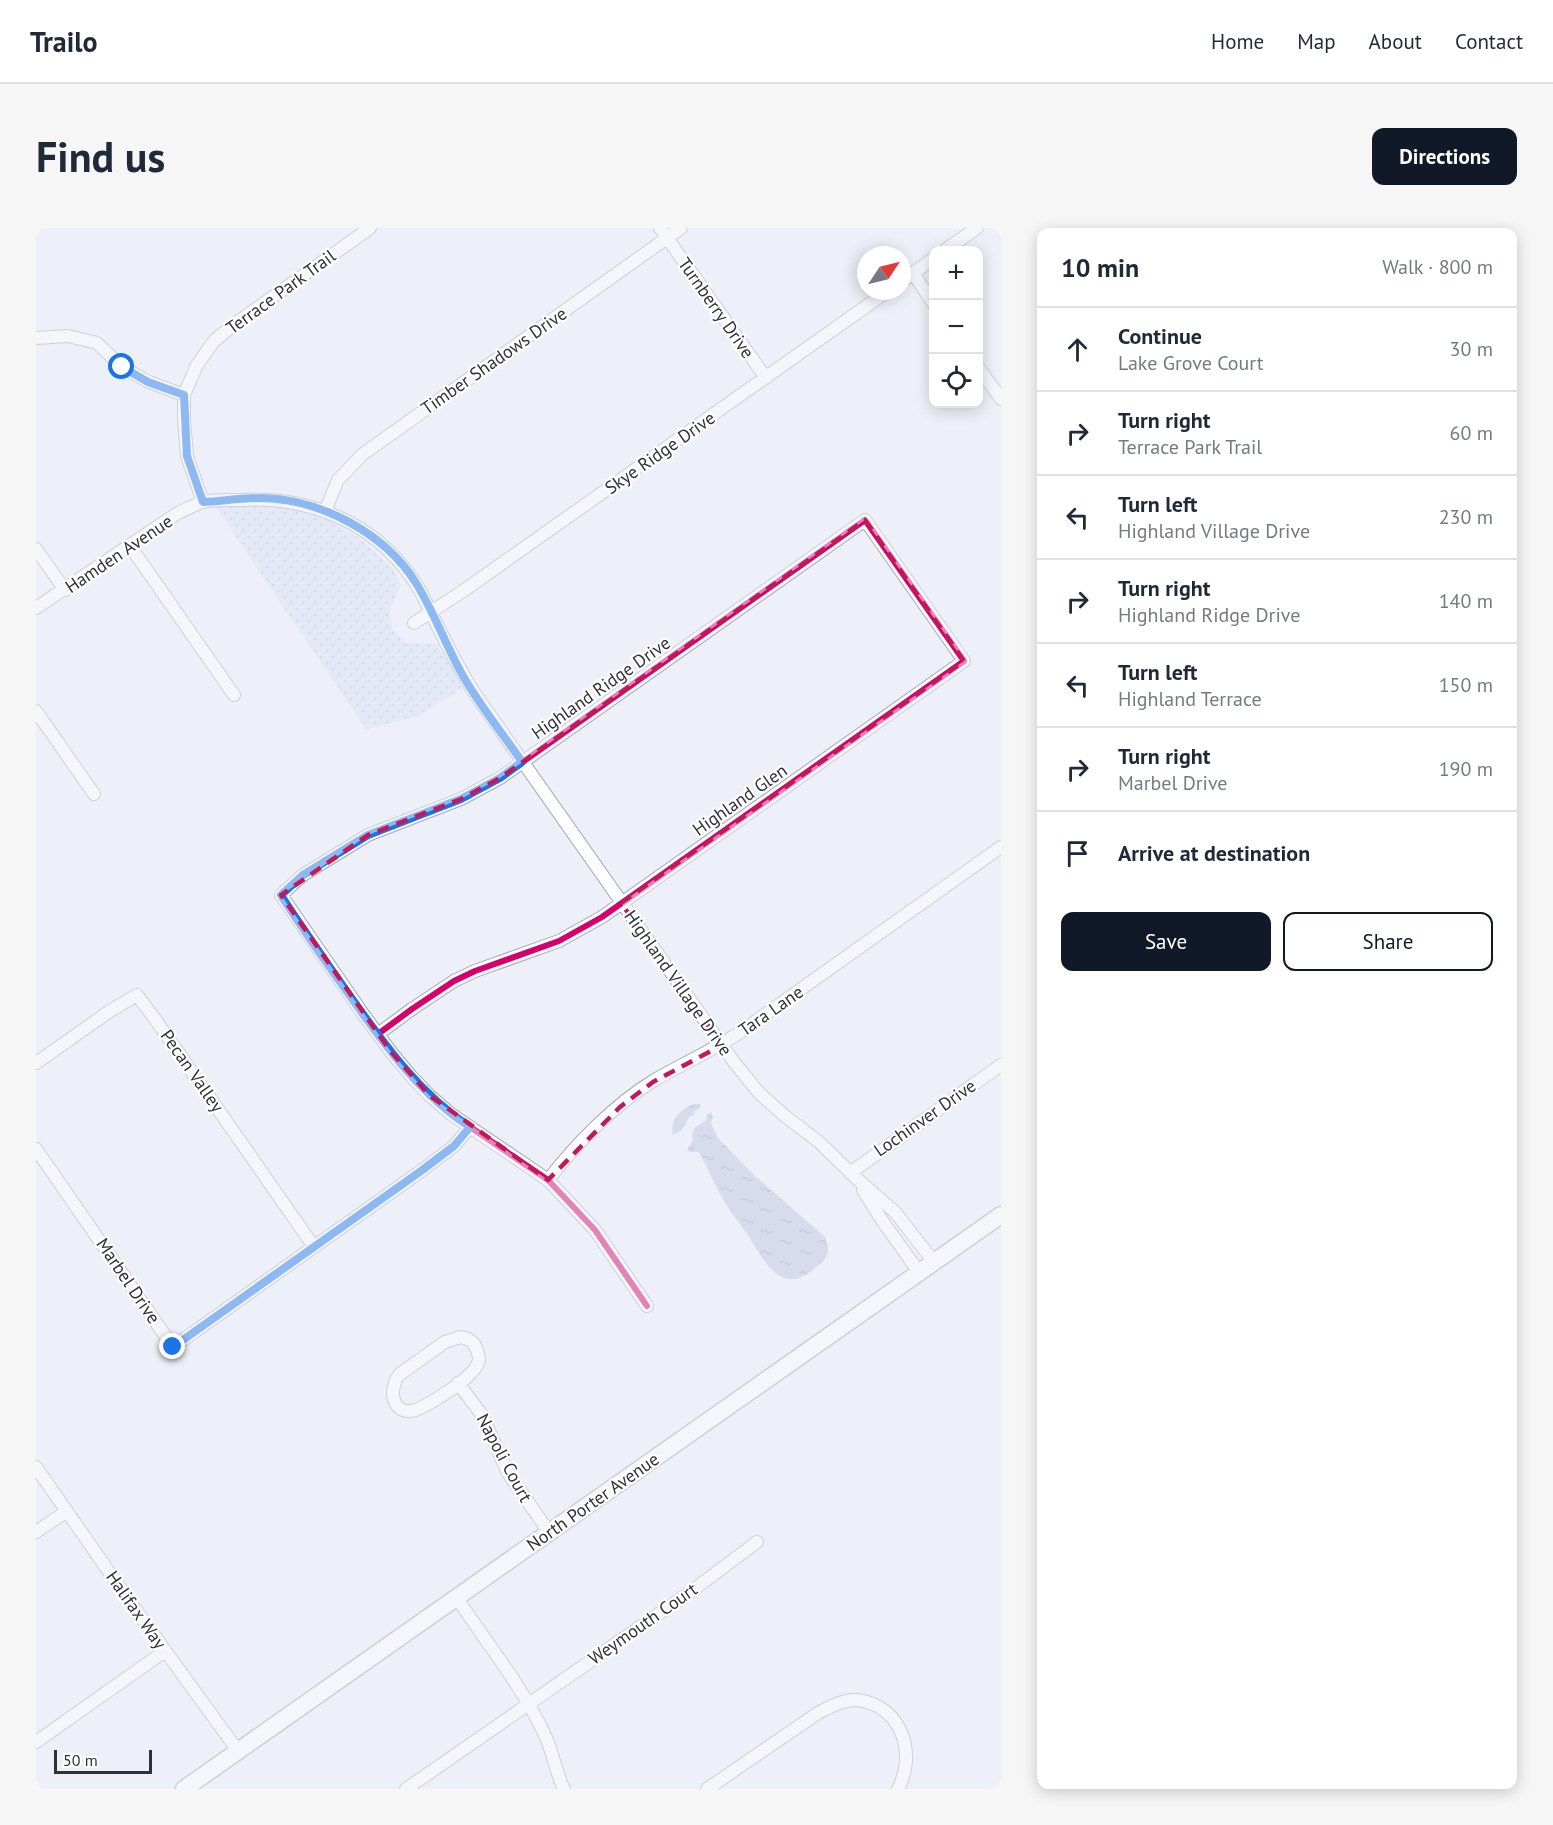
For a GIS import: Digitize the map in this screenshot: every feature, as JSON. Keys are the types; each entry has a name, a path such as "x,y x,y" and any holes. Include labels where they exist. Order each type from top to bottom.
{"main road":[{"name":"North Porter Avenue","path":"184,1789 1001,1215"}],"street":[{"path":"346,228 354,239"},
{"name":"Terrace Park Trail","path":"203,502 187,456 184,395 197,365 214,342 236,323 370,228"},
{"name":"Timber Shadows Drive","path":"325,511 338,480 363,454 663,233 681,228"},
{"path":"951,246 977,228"},
{"name":"Turnberry Drive","path":"663,233 766,378"},
{"path":"929,262 913,273 931,300"},
{"name":"Skye Ridge Drive","path":"431,613 875,300"},
{"path":"36,338 68,336 97,343 122,367 148,382 184,395"},
{"path":"983,374 1001,399"},
{"name":"Highland Village Drive","path":"203,502 262,498 301,504 355,524 386,549 415,581 464,678 722,1045 759,1093 819,1142 853,1176 895,1212 934,1262"},
{"name":"Hamden Avenue","path":"36,608 178,513 203,502"},
{"name":"Highland Ridge Drive","path":"378,1035 281,895 303,875 359,840 384,827 428,813 461,799 492,783 865,520"},
{"name":"Highland Glen","path":"378,1035 454,981 475,971 559,941 602,917 964,660 865,520"},
{"path":"130,546 234,695"},
{"path":"36,549 65,590"},
{"path":"414,623 431,613"},
{"path":"36,711 94,794"},
{"name":"Tara Lane","path":"548,1180 586,1137 639,1090 722,1045 1001,847"},
{"name":"Pecan Valley","path":"36,1063 136,995 314,1247"},
{"path":"378,1035 390,1052 429,1095 451,1114 548,1180 582,1214 647,1306"},
{"name":"Lochinver Drive","path":"853,1176 1001,1065"},
{"name":"Marbel Drive","path":"36,1149 173,1347 442,1156 470,1127"},
{"name":"Highland Village Drive","path":"853,1176 919,1272"},
{"path":"460,1336 471,1341 476,1347 479,1359 469,1376 458,1383 426,1406 410,1412 398,1406 392,1394 395,1380 400,1374 445,1342 460,1336"},
{"name":"Napoli Court","path":"458,1383 482,1415 508,1473 549,1532"},
{"name":"Halifax Way","path":"36,1467 238,1752"},
{"path":"36,1532 67,1511"},
{"name":"Weymouth Court","path":"406,1789 689,1593 757,1542"},
{"path":"457,1598 528,1703 545,1735 564,1789"},
{"path":"36,1742 165,1651"},
{"path":"707,1789 818,1713 832,1705 856,1700 882,1710 893,1718 900,1729 905,1740 907,1757 906,1771 898,1789"}],"highlighted area":[{"path":"865,520 964,661 621,903 722,1045 653,1082 620,1107 548,1180 429,1095 391,1052 281,895 368,835 461,799 500,778"}],"shaded area":[{"path":"268,505 317,514 355,535 392,567 401,585 389,612 393,630 407,643 437,644 464,687 419,716 366,729 216,507"}],"water":[{"path":"693,1104 700,1104 700,1108 693,1116 690,1116 681,1131 673,1135 674,1120 684,1109"},
{"path":"711,1112 713,1117 711,1123 718,1138 755,1176 825,1237 828,1247 827,1255 808,1274 800,1278 786,1279 772,1269 724,1201 700,1154 687,1150 693,1140 694,1128 705,1121"}],"cycle path":[{"path":"378,1034 454,981 475,971 559,941 602,917 964,661 865,520 500,778 461,799 368,835 303,875 281,895 363,1014 391,1052 411,1076 451,1114 548,1180 595,1230 647,1306"}],"route":[{"path":"122,367 148,382 184,395 187,456 203,502 262,498 301,504 320,509 355,524 386,549 415,581 464,678 522,762 500,778 461,799 368,835 303,875 281,895 390,1052 429,1095 470,1127 442,1156 173,1347"}]}
